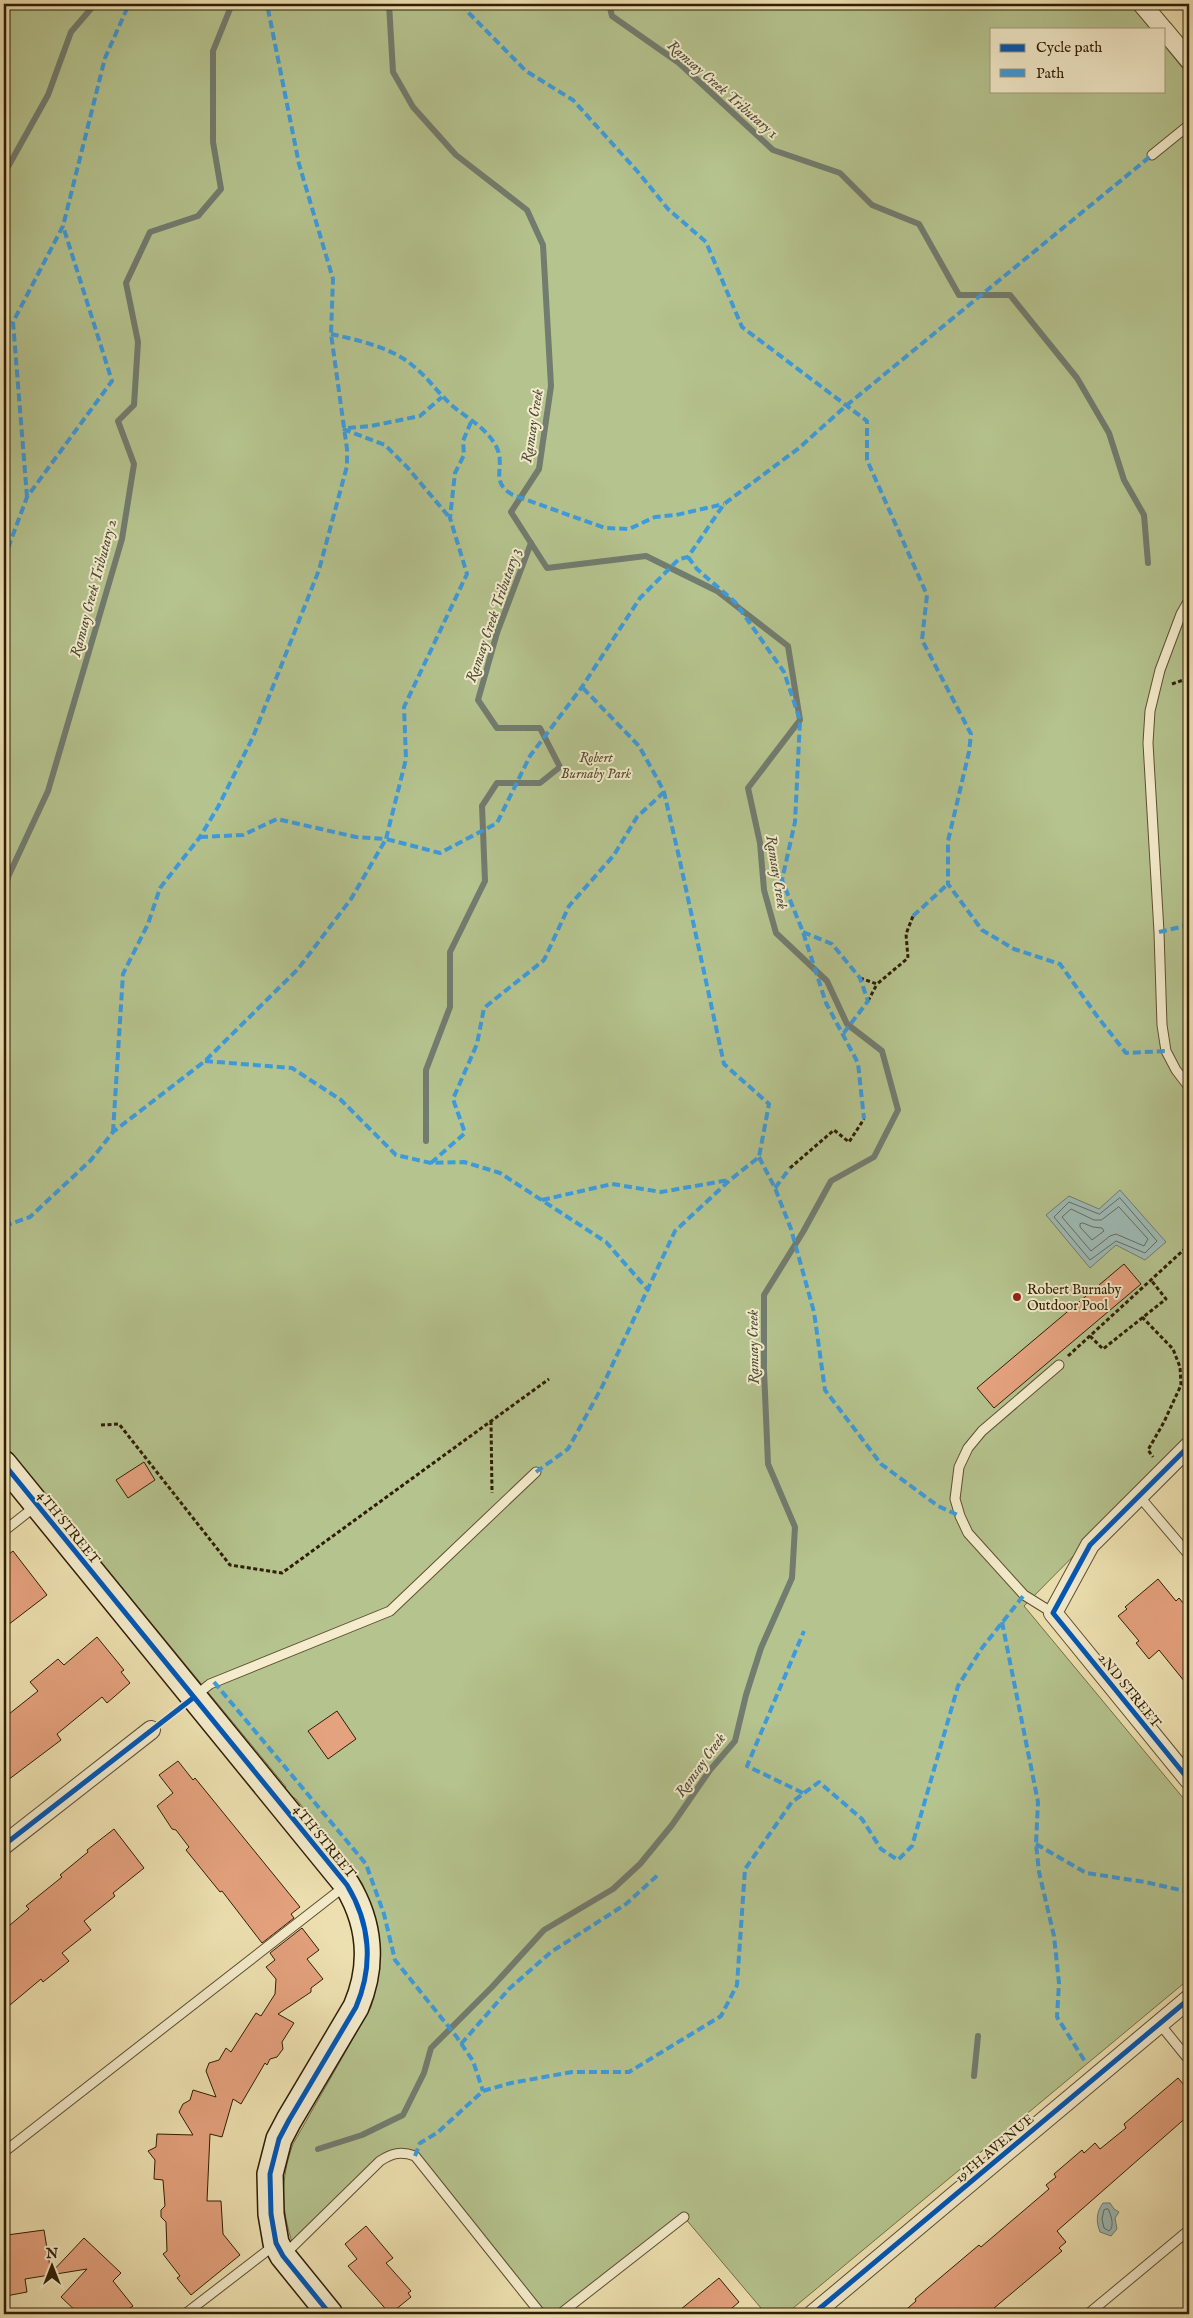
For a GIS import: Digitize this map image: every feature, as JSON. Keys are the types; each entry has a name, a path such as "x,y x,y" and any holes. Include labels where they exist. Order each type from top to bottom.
{"street":[{"path":"1142,4 1162,28"},
{"path":"1166,32 1189,60"},
{"path":"1053,1613 1090,1545 1189,1446"},
{"name":"4TH STREET","path":"4,1464 347,1885 358,1903 365,1925 368,1953 366,1979 356,2007 289,2120 274,2156 269,2192 272,2222 280,2250 330,2314"},
{"name":"2ND STREET","path":"1053,1613 1189,1780"},
{"path":"4,1845 151,1730"},
{"name":"19TH AVENUE","path":"813,2314 1189,1999"}],"lane":[{"path":"1152,155 1189,125"},
{"path":"1189,600 1181,614 1160,670 1150,711 1148,743 1159,932 1162,1025 1166,1051 1176,1070 1189,1087"},
{"path":"1053,1613 1024,1595 968,1533 955,1499 960,1468 974,1440 1059,1365"},
{"path":"193,1698 210,1684 390,1611 536,1472"},
{"path":"1139,1496 1189,1555"},
{"path":"4,1531 37,1505"},
{"path":"4,2152 347,1885"},
{"path":"1159,2023 1189,2060"},
{"path":"185,2314 280,2250 380,2160 389,2155 408,2153 415,2156 541,2314"},
{"path":"560,2314 684,2217"},
{"path":"1088,2314 1189,2230"}],"path":[{"path":"868,1001 877,984 908,958 906,934 913,916"},
{"path":"860,978 877,984"},
{"path":"790,1168 834,1130 849,1142 864,1119"},
{"path":"1059,1365 1189,1245"},
{"path":"1090,1336 1103,1349 1166,1298 1151,1280"},
{"path":"1142,1318 1173,1349 1180,1367 1181,1385 1164,1422 1148,1450 1164,1471"},
{"path":"101,1425 119,1424 230,1565 282,1572 549,1379"},
{"path":"491,1421 492,1514"}],"green space":[{"name":"Robert Burnaby Park","path":"4,4 1131,4 1150,28 990,28 990,92 1166,92 1166,47 1189,76 1189,1439 1024,1606 1189,1805 1189,1979 786,2314 766,2314 684,2217 560,2314 541,2314 415,2156 389,2155 293,2245 284,2207 284,2182 289,2157 293,2144 371,2007 375,1992 374,1985 378,1979 380,1946 377,1923 362,1883 351,1867 296,1799 283,1791 286,1787 4,1444"}],"water":[{"path":"1120,1190 1166,1242 1145,1260 1116,1245 1090,1268 1046,1215 1069,1196 1099,1209"},
{"path":"1103,2203 1110,2203 1119,2212 1115,2218 1117,2229 1111,2236 1100,2232 1097,2221 1098,2213"}],"building":[{"path":"1124,1264 1141,1284 994,1408 977,1388"},
{"path":"144,1462 155,1480 128,1498 116,1480"},
{"path":"13,1551 47,1595 4,1628 4,1558"},
{"path":"1158,1579 1176,1601 1179,1598 1189,1610 1189,1687 1159,1650 1149,1659 1136,1643 1139,1641 1118,1616 1127,1609 1125,1607"},
{"path":"97,1637 124,1670 121,1672 130,1683 107,1703 102,1697 57,1734 61,1740 4,1783 4,1718 38,1691 30,1682 58,1659 64,1665"},
{"path":"337,1711 356,1739 328,1759 308,1731"},
{"path":"178,1761 193,1780 195,1778 300,1907 291,1914 294,1918 262,1943 222,1891 220,1892 186,1850 189,1847 176,1830 172,1829 157,1806 173,1793 159,1775"},
{"path":"114,1829 144,1868 113,1893 115,1896 84,1921 91,1930 62,1953 69,1961 43,1982 41,1979 4,2010 4,1930 29,1909 26,1906 62,1877 60,1875 88,1852 87,1850"},
{"path":"302,1928 319,1950 307,1959 323,1979 311,1988 311,1992 278,2014 294,2023 282,2042 283,2049 277,2057 270,2059 267,2065 265,2063 241,2104 233,2099 222,2137 210,2134 207,2201 221,2201 223,2234 240,2255 191,2295 177,2278 180,2276 163,2254 167,2251 166,2222 161,2217 161,2210 165,2206 163,2180 154,2179 155,2160 148,2151 156,2147 157,2134 193,2135 179,2112 183,2104 190,2100 193,2090 216,2097 206,2071 209,2063 219,2060 226,2048 231,2052 256,2013 261,2016 275,1994 276,1979 266,1967 275,1960 270,1953"},
{"path":"1178,2078 1189,2091 1189,2115 1057,2231 1066,2242 1059,2248 1062,2251 987,2314 901,2314 916,2301 915,2299 979,2245 981,2247 1049,2189 1046,2185 1056,2177 1054,2174 1082,2150 1084,2153 1095,2143 1100,2149 1126,2128 1124,2124"},
{"path":"366,2226 393,2258 386,2263 411,2291 408,2293 411,2297 390,2314 348,2266 357,2259 345,2244"},
{"path":"44,2230 51,2273 84,2238 121,2273 113,2281 133,2306 121,2314 79,2314 61,2297 87,2269 25,2279 27,2292 6,2296 4,2282 4,2238 7,2238 7,2235"},
{"path":"719,2278 739,2302 725,2314 675,2314"}],"waterway":[{"path":"4,174 48,95 71,32 95,4"},
{"name":"Ramsay Creek Tributary 2","path":"4,899 8,877 48,791 122,539 134,464 118,421 134,405 138,342 126,283 150,232 198,216 221,189 213,142 213,51 232,4"},
{"name":"Ramsay Creek","path":"318,2149 362,2135 403,2115 424,2073 431,2048 492,1987 544,1930 613,1889 640,1864 672,1825 710,1770 735,1741 746,1695 761,1648 792,1578 795,1527 768,1464 764,1370 764,1295 803,1232 831,1181 874,1157 898,1110 882,1051 847,1024 827,981 776,933 764,890 760,843 748,788 800,720 788,646 717,591 646,556 547,568 511,512 539,469 551,386 543,245 527,210 456,155 413,107 393,72 389,4"},
{"name":"Ramsay Creek Tributary 1","path":"609,4 612,16 679,63 773,150 840,173 872,205 919,224 959,295 1010,295 1077,378 1109,433 1124,480 1144,515 1148,563"},
{"name":"Ramsay Creek Tributary 3","path":"426,1141 426,1070 450,1007 450,952 485,881 482,806 497,783 540,783 560,767 540,728 497,728 478,700 497,633 531,543"},
{"path":"974,2076 978,2036"}],"marked path":[{"path":"27,497 13,322 63,226 105,58 129,4"},
{"path":"113,1132 123,974 148,924 160,888 200,837 218,807 253,737 319,570 347,466 347,449 331,334 333,279 299,164 267,4"},
{"path":"460,4 526,71 573,100 638,172 668,209 706,242 742,327 867,421 867,460 927,595 922,640 971,734 969,752 948,841 948,884 982,930 1014,949 1060,964 1126,1053 1166,1051"},
{"path":"4,1226 30,1217 91,1160 113,1132 205,1061 298,969 351,899 386,839 440,853 497,823 530,756 582,687 640,598 679,559 688,557 724,504 799,448 847,405 1152,155"},
{"path":"4,559 27,497 112,381 63,226"},
{"path":"331,334 363,342 394,353 418,370 449,403 483,429 492,440 499,454 501,484 513,495 605,528 629,529 655,517 676,515 724,504"},
{"path":"348,428 371,426 420,416 442,397"},
{"path":"200,837 243,835 277,819 356,837 386,839 406,759 404,707 467,574 450,518 455,473 464,455 463,441 471,422"},
{"path":"343,429 385,445 407,467 450,518"},
{"path":"688,557 697,569 735,602 784,672 800,720 795,822 782,880 803,932 826,1003 858,1063 864,1119"},
{"path":"536,1472 568,1449 602,1387 675,1231 730,1180 759,1157 769,1104 724,1064 664,792 639,746 582,687"},
{"path":"431,1163 465,1133 453,1099 477,1044 484,1008 544,960 569,906 614,855 637,817 664,792"},
{"path":"913,916 948,884"},
{"path":"1159,932 1189,925"},
{"path":"803,932 832,944 860,978 868,1001 843,1034"},
{"path":"205,1061 292,1068 341,1100 396,1155 431,1163 464,1162 500,1173 606,1242 649,1291"},
{"path":"759,1157 775,1188 791,1229 814,1312 825,1390 881,1464 938,1506 960,1516"},
{"path":"775,1188 790,1168"},
{"path":"542,1200 612,1184 661,1192 729,1180"},
{"path":"415,2156 420,2143 437,2133 483,2091 511,2083 572,2072 629,2072 721,2016 737,1985 745,1869 792,1802 819,1782 862,1819 881,1849 898,1860 912,1846 958,1686 982,1648 1024,1595"},
{"path":"1002,1622 1038,1802 1036,1844 1039,1872 1054,1936 1059,1983 1057,2017 1086,2063"},
{"path":"803,1793 747,1766 804,1631"},
{"path":"214,1682 366,1864 384,1914 395,1960 456,2036 473,2061 483,2091"},
{"path":"1036,1844 1086,1873 1145,1882 1189,1892"},
{"path":"461,2044 509,1989 551,1952 626,1904 660,1873"}],"cycle path":[{"path":"1189,1446 1090,1545 1053,1613 1189,1780"},
{"path":"4,1464 347,1885 361,1914 367,1945 367,1960 362,1991 356,2007 279,2139 270,2174 271,2214 276,2243 283,2256 330,2314"},
{"path":"4,1845 193,1698"},
{"path":"813,2314 1189,1999"}],"place":[{"name":"Robert Burnaby Outdoor Pool","path":"1017,1297"}]}
